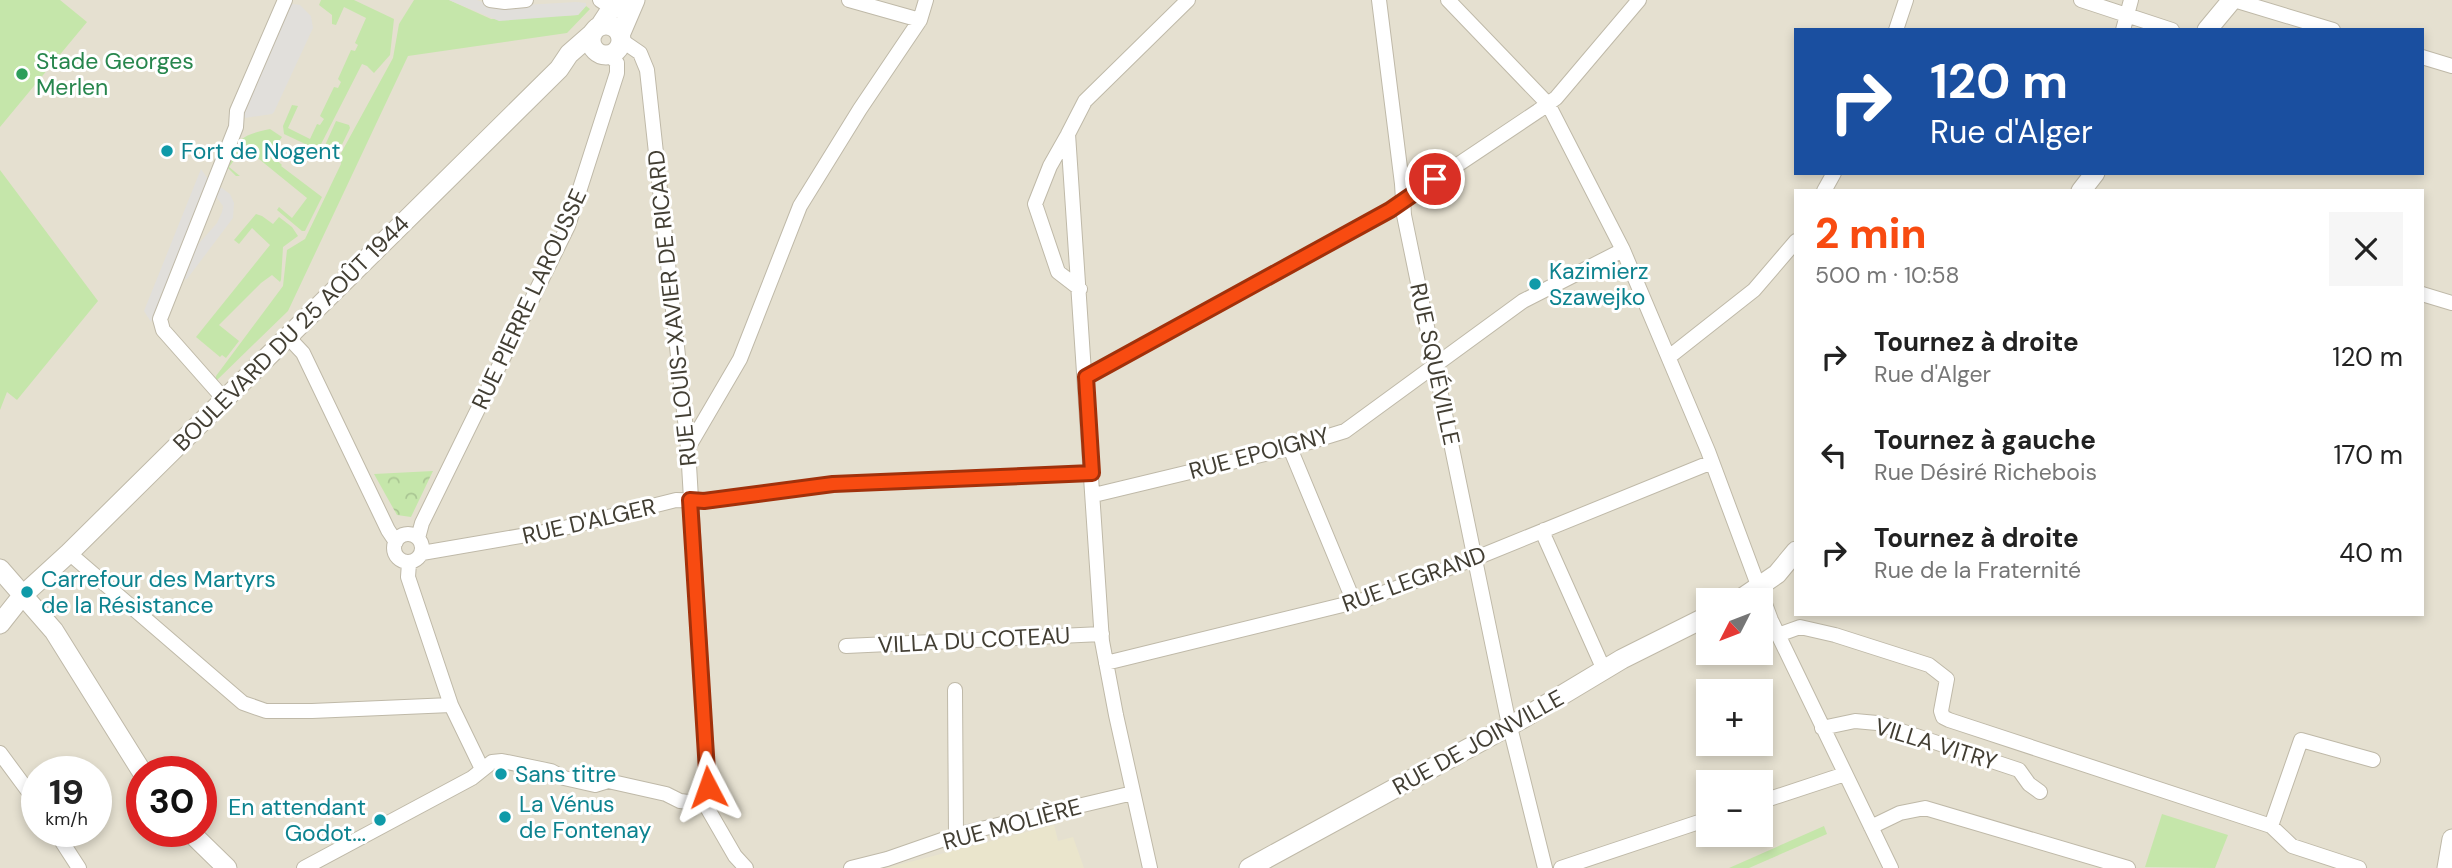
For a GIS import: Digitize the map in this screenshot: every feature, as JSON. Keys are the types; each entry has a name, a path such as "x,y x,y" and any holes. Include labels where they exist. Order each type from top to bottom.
{"street":[{"path":"224,400 163,330 160,319 236,127 237,111 285,0"},
{"path":"490,0 526,0"},
{"path":"613,46 635,0"},
{"path":"849,0 920,20"},
{"path":"688,448 740,359 800,206 860,109 920,20 926,0"},
{"path":"1080,289 1058,272 1035,204 1050,166 1085,101 1188,0"},
{"name":"RUE SQUÉVILLE","path":"1379,0 1402,201 1510,726 1545,868"},
{"path":"1448,0 1548,104 1623,250 1712,462 1778,635 1891,868"},
{"path":"1086,377 1390,210 1548,104 1639,0"},
{"path":"1897,28 1906,0"},
{"path":"2081,0 2130,7 2168,28"},
{"path":"2209,28 2233,0 2326,28"},
{"name":"BOULEVARD DU 25 AOÛT 1944","path":"0,624 22,596 69,553 559,69 569,54 597,29 609,3"},
{"path":"2124,28 2130,7"},
{"path":"614,27 613,46 593,47 597,29 614,27"},
{"name":"BOULEVARD DU 25 AOÛT 1944","path":"559,69 613,46"},
{"name":"RUE LOUIS-XAVIER DE RICARD","path":"613,46 640,52 647,70 688,448 708,787 705,804"},
{"name":"RUE PIERRE LAROUSSE","path":"418,538 428,510 568,226 617,73 613,46"},
{"path":"2424,58 2452,66"},
{"path":"1068,134 1102,634 1150,868"},
{"path":"2083,189 2093,175"},
{"path":"1669,357 1754,290 1794,243"},
{"name":"RUE EPOIGNY","path":"1094,495 1290,448 1345,430 1523,301 1623,250"},
{"path":"2424,294 2452,303"},
{"path":"287,336 303,353 396,542"},
{"path":"1290,448 1354,602"},
{"name":"RUE LEGRAND","path":"1106,663 1354,602 1476,558 1712,462"},
{"name":"RUE D'ALGER","path":"422,553 508,540 676,500 704,501 833,484 1092,473"},
{"path":"1544,530 1545,538 1604,670"},
{"path":"406,534 418,538 422,553 417,560 409,563 397,558 394,550 396,542 406,534"},
{"path":"69,553 243,703 266,711 451,705"},
{"path":"1759,587 1777,574 1794,553"},
{"path":"409,563 408,577 451,705 480,760 482,769"},
{"path":"0,569 54,631 132,756"},
{"name":"RUE DE JOINVILLE","path":"1249,868 1510,726 1604,670 1696,622"},
{"path":"1778,635 1800,627 1835,635 1929,665 1947,679 1941,710 1943,718 2271,826 2292,846 2312,855 2359,868"},
{"name":"VILLA DU COTEAU","path":"846,646 1102,634"},
{"path":"956,690 956,835"},
{"name":"VILLA VITRY","path":"1822,728 1855,720 1877,723 2019,770 2029,784 2040,792"},
{"path":"2271,826 2301,740 2374,760"},
{"path":"0,753 21,781"},
{"path":"303,868 472,778 492,762 502,761 551,771 564,778 595,785 608,781 666,794 680,801 705,804 735,856 746,868"},
{"path":"1773,798 1845,774"},
{"name":"RUE MOLIÈRE","path":"851,868 912,852 956,835 1133,793"},
{"path":"1871,827 1900,813 1925,808 2128,868"},
{"path":"1561,868 1696,823"},
{"path":"2447,868 2452,839"},
{"path":"65,847 79,868"},
{"path":"205,847 227,868"}],"shaded area":[{"path":"0,0 2452,0 2452,868 0,868"},
{"path":"449,0 477,0 506,6 576,2 586,3 586,6 578,15 499,21"},
{"path":"300,5 311,16 313,28 274,112 245,118 242,113 289,6"},
{"path":"201,169 210,182 151,322 144,311"},
{"path":"219,186 230,194 234,203 233,218 187,279 182,280 194,249 217,223 222,212 223,206 215,195"},
{"path":"1054,825 1058,841 1073,837 1084,868 886,868"}],"green space":[{"name":"Stade Georges Merlen","path":"0,0 60,0 87,22 0,127"},
{"path":"321,0 354,0 394,19 390,55 374,73 362,64 318,150 284,134 283,126 292,105 298,106 288,128 310,139 317,124 320,125 324,119 320,116 334,87 338,88 341,82 338,79 351,50 355,51 358,45 355,43 366,18 344,7 336,25 332,24 332,15 319,5"},
{"path":"414,0 449,0 491,19 578,15 586,6 590,9 567,33 408,56 288,311 215,382 216,376 283,286 287,250 305,239 341,164 340,155 393,58 399,24"},
{"path":"336,121 349,125 350,128 335,159 322,152"},
{"path":"270,129 282,137 270,154 281,166 322,197 305,231 277,210 279,207 292,218 307,198 244,147 229,167 240,176 236,176 226,166 241,140"},
{"path":"0,170 98,301 17,400 7,392 0,410"},
{"path":"256,214 273,224 279,217 292,227 298,236 283,247 280,282 272,275 219,325 239,341 226,358 222,355 220,357 196,337 270,245 252,228 239,244 234,240"},
{"path":"433,471 411,517 397,515 374,474"},
{"path":"2162,814 2228,835 2215,868 2145,867"},
{"path":"1824,826 1827,834 1749,868 1729,868"}],"place":[{"name":"Stade Georges Merlen","path":"22,74"},
{"name":"Fort de Nogent","path":"167,151"},
{"name":"Kazimierz Szawejko","path":"1535,284"},
{"name":"Carrefour des Martyrs de la Résistance","path":"27,592"},
{"name":"Sans titre","path":"501,774"},
{"name":"La Vénus de Fontenay","path":"505,817"},
{"name":"En attendant Godot...","path":"380,820"}],"route":[{"path":"708,787 690,500 704,501 833,484 1092,473 1086,377 1390,210 1435,179"}]}
